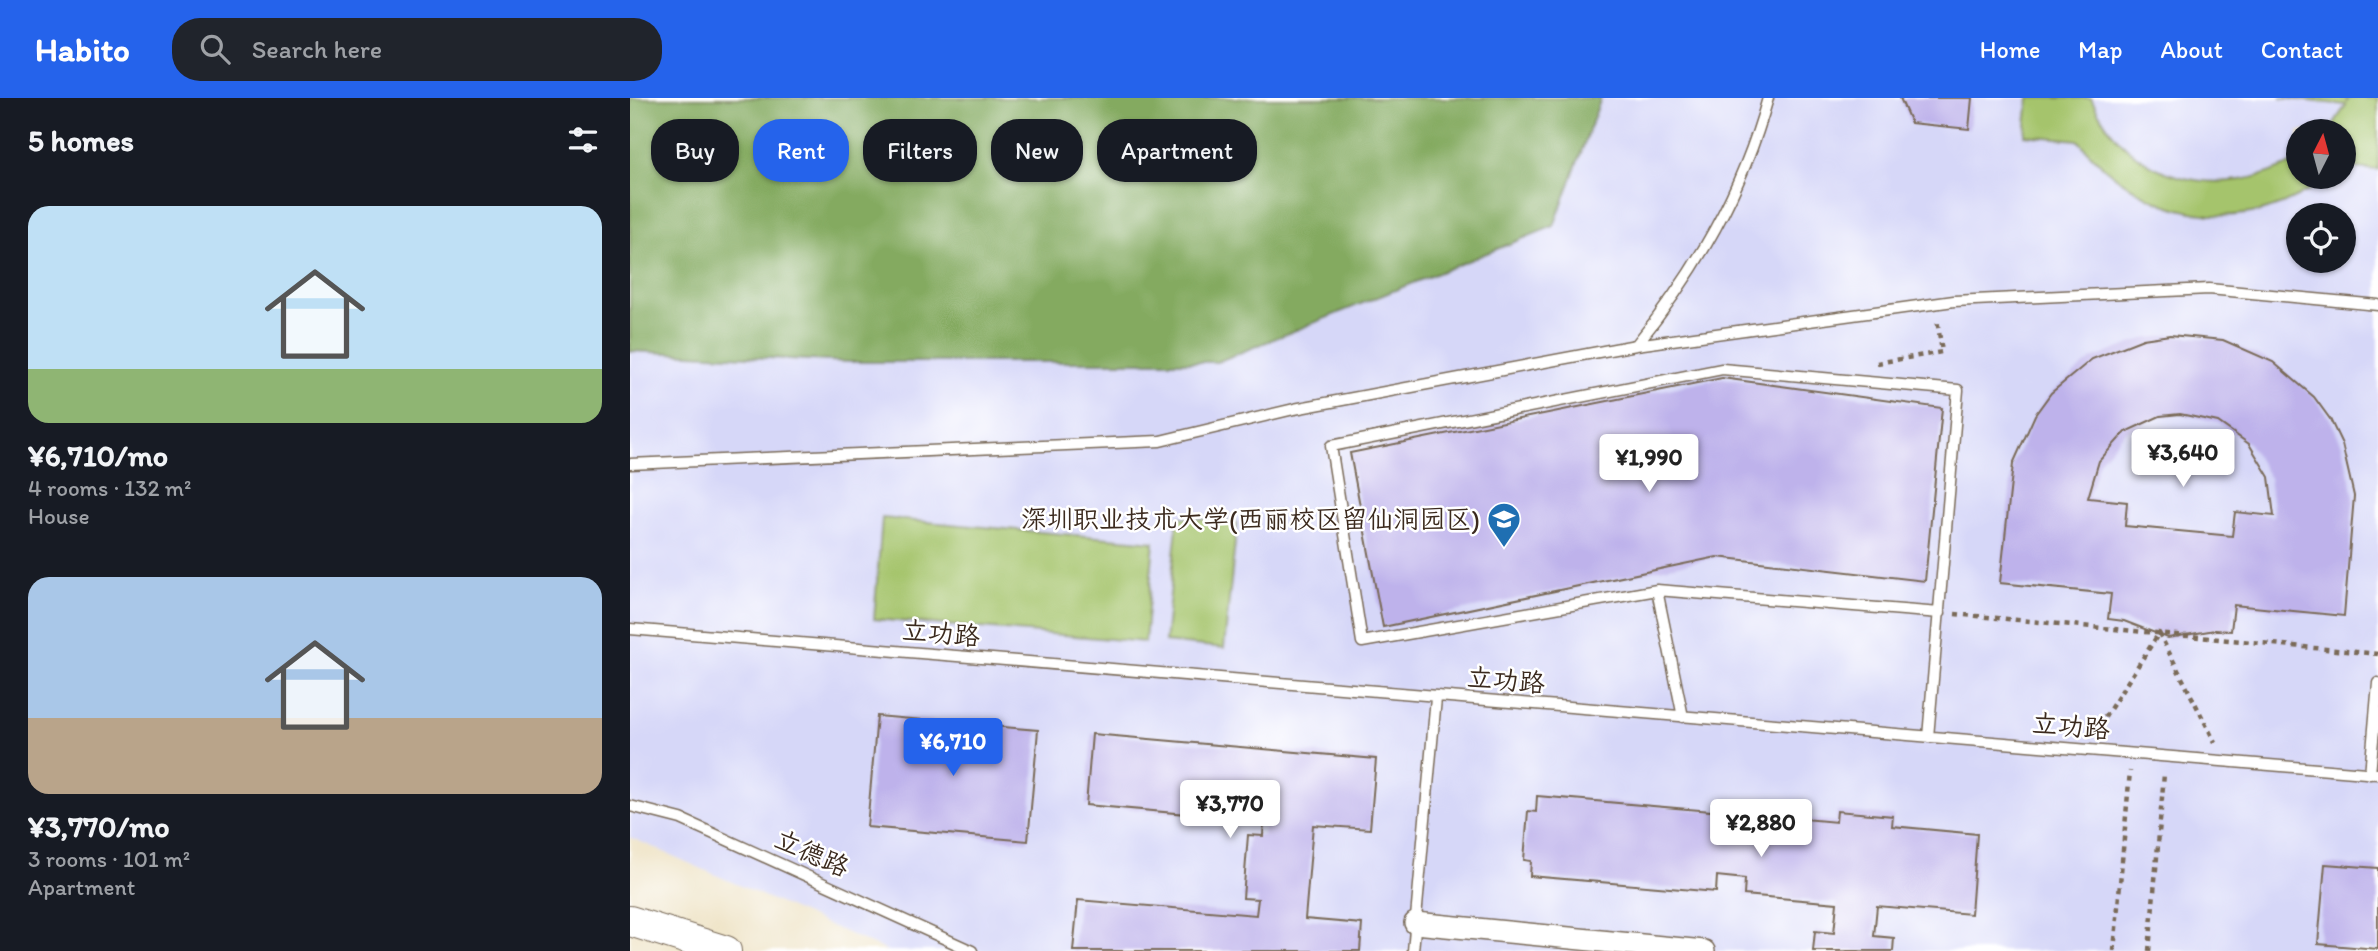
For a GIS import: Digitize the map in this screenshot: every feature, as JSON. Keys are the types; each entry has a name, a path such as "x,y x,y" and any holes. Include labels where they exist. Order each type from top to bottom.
{"main road":[{"path":"630,921 726,951"}],"street":[{"path":"1415,923 1704,951"}],"lane":[{"path":"1636,345 1671,302 1703,255 1730,205 1751,153 1768,98"},
{"path":"630,464 1160,441 1294,409 1636,345 1935,304 2093,292 2209,289 2378,305"},
{"path":"1928,737 1940,613 1958,390 1722,369 1331,446 1362,642 1657,590 1940,613"},
{"path":"1657,590 1683,717"},
{"name":"立功路","path":"630,629 2374,774"},
{"path":"2374,774 2378,683"},
{"path":"1413,951 1436,698"},
{"name":"立德路","path":"630,806 681,819 972,951"}],"path":[{"path":"1863,365 1942,352 1935,304"},
{"path":"1940,613 2378,654"},
{"path":"2084,750 2160,633"},
{"path":"2160,633 2225,761"},
{"path":"2114,951 2132,753"},
{"path":"2149,951 2166,756"}],"shaded area":[{"name":"深圳职业技术大学(西丽校区留仙洞园区)","path":"630,98 2378,98 2378,951 887,951 630,837"}],"green space":[{"path":"630,98 1601,98 1554,226 1217,362 849,362 630,351"},
{"path":"2029,98 2091,98 2107,127 2128,149 2152,166 2180,177 2208,181 2238,180 2269,173 2286,165 2286,189 2310,189 2296,198 2262,210 2229,215 2196,213 2163,204 2132,188 2104,167 2078,140 2025,135"},
{"path":"2281,98 2347,98 2347,101 2349,98 2378,98 2378,170 2356,168 2356,119 2337,119 2346,105"},
{"path":"1178,517 1237,523 1224,648 1165,642"},
{"path":"882,518 1154,542 1145,642 874,619"}],"building":[{"path":"1900,98 1972,98 1969,129 1911,123"},
{"path":"2170,335 2223,340 2273,362 2314,397 2330,419 2342,444 2354,496 2344,616 2234,605 2231,631 2215,630 2168,638 2124,621 2108,619 2111,594 2000,583 2013,464 2035,415 2051,393 2092,359 2143,339","holes":["2180,414 2218,422 2249,444 2269,477 2274,516 2235,512 2232,536 2125,526 2127,502 2088,498 2099,461 2125,432 2160,416"]},
{"path":"1722,378 1942,408 1925,581 1717,557 1383,627 1350,453"},
{"path":"877,716 1038,730 1028,841 867,827"},
{"path":"1092,734 1376,759 1370,829 1313,825 1305,919 1362,924 1360,951 1073,951 1078,900 1256,915 1258,899 1243,898 1248,835 1263,836 1264,821 1086,805"},
{"path":"1537,796 1722,812 1721,828 1749,830 1750,814 1836,822 1837,811 1893,816 1892,826 1977,834 1971,914 1877,906 1874,936 1894,938 1893,951 1813,951 1815,931 1834,933 1837,903 1744,895 1745,879 1717,876 1716,892 1530,876 1531,861 1524,860 1528,811 1536,812"},
{"path":"2325,864 2378,868 2378,949 2318,944"}],"place":[{"name":"深圳职业技术大学(西丽校区留仙洞园区)","path":"1504,549"}]}
